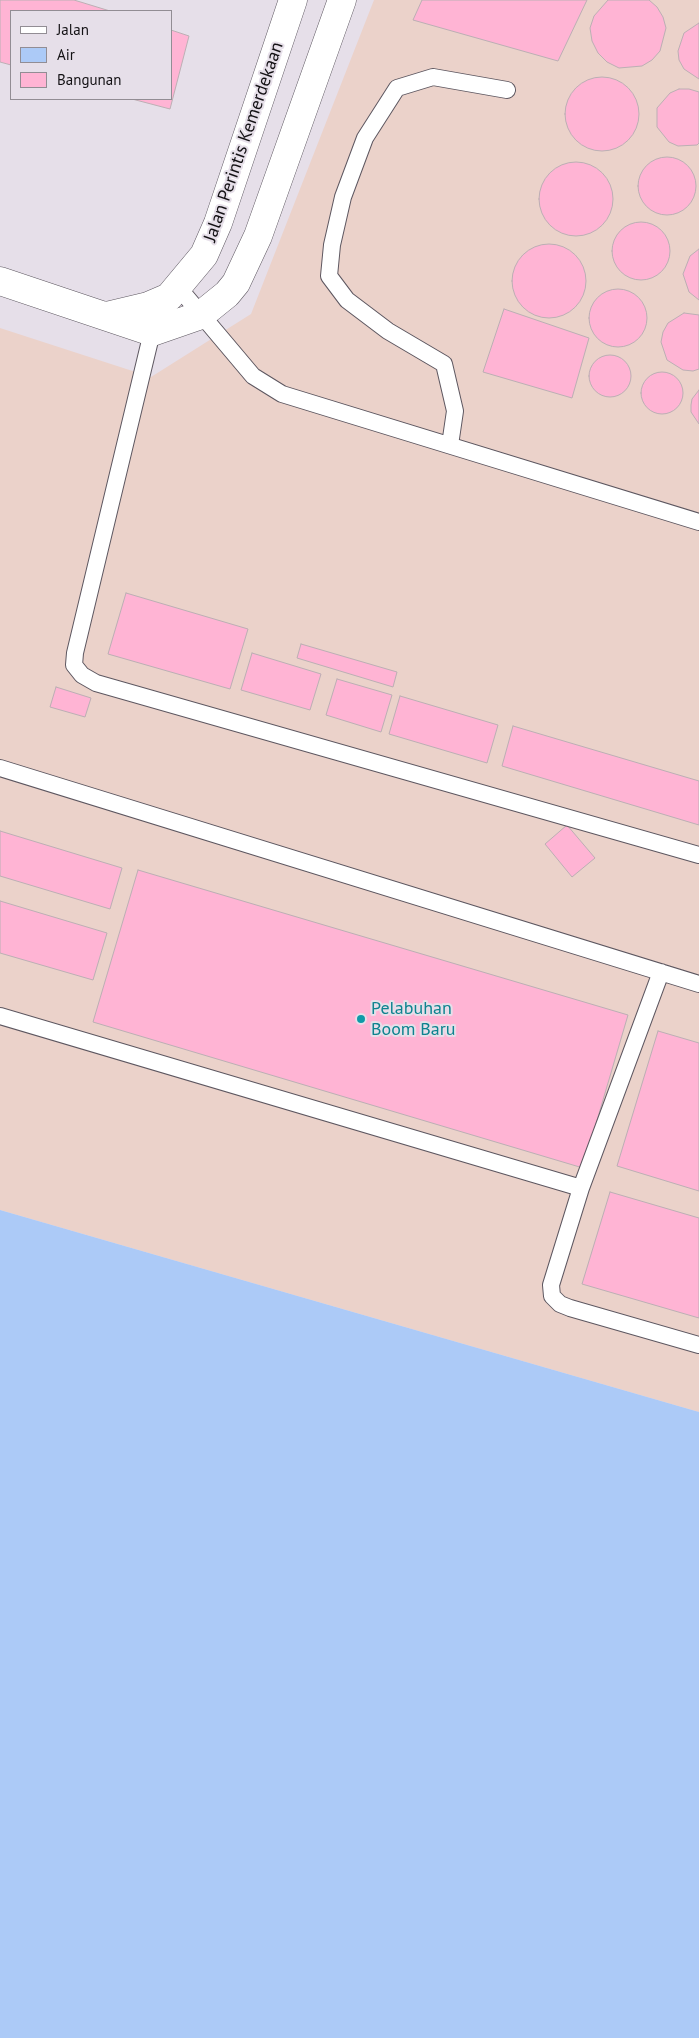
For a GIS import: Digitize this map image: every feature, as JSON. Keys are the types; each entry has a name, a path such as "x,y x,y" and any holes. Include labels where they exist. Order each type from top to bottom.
{"street":[{"name":"Jalan Perintis Kemerdekaan","path":"0,281 106,316 150,319 204,255 218,223 293,0"},
{"path":"150,319 201,315 227,294 236,283 258,236 342,0"}],"lane":[{"path":"450,445 455,411 444,364 388,331 347,300 329,276 332,245 343,197 365,138 397,88 433,77 507,90"},
{"path":"178,287 253,376 282,394 699,522"},
{"path":"150,319 75,653 74,665 82,675 96,683 699,855"},
{"path":"0,768 699,984"},
{"path":"661,972 581,1188 551,1285 552,1296 560,1304 570,1308 699,1345"},
{"path":"0,1016 581,1188"}],"shaded area":[{"path":"374,0 699,0 699,1412 0,1210 0,328 151,377 251,314"}],"water":[{"path":"0,1210 699,1412 699,2038 0,2038"}],"building":[{"path":"0,0 74,0 107,10 10,10 10,65 0,62"},
{"path":"422,0 587,0 558,61 413,20"},
{"path":"608,0 649,0 657,7 663,17 666,28 660,51 652,60 642,66 619,68 607,62 598,53 592,41 590,28 594,16"},
{"path":"699,23 699,79 684,69 679,60 678,51 684,33"},
{"path":"172,30 189,36 170,109 136,100 172,100"},
{"path":"602,77 623,83 633,93 639,114 633,135 623,145 602,151 581,145 571,135 565,114 571,93 581,83"},
{"path":"679,89 699,92 699,143 697,145 678,146 669,142 657,127 657,108 670,93"},
{"path":"661,157 673,157 688,165 696,180 696,192 688,207 673,215 661,215 646,207 638,192 638,180 646,165"},
{"path":"576,162 597,168 607,178 613,199 607,220 597,230 576,236 555,230 545,220 539,199 545,178 555,168"},
{"path":"635,222 647,222 662,230 670,245 670,257 662,272 647,280 635,280 620,272 612,257 612,245 620,230"},
{"path":"549,244 570,250 580,260 586,281 580,302 570,312 549,318 528,312 518,302 512,281 518,260 528,250"},
{"path":"699,249 699,300 689,292 683,274 690,256"},
{"path":"612,289 624,289 639,297 647,312 647,324 639,339 624,347 612,347 597,339 589,324 589,312 597,297"},
{"path":"504,309 589,338 572,398 483,372"},
{"path":"684,313 699,315 699,369 693,371 683,370 667,360 661,342 663,332 668,323"},
{"path":"610,355 625,361 631,376 625,391 610,397 595,391 589,376 595,361"},
{"path":"662,372 677,378 683,393 677,408 662,414 647,408 641,393 647,378"},
{"path":"699,390 699,424 691,412 691,405 692,399"},
{"path":"126,593 248,629 230,689 108,654"},
{"path":"301,644 397,672 393,687 297,658"},
{"path":"252,653 321,674 310,710 241,690"},
{"path":"337,679 392,695 381,732 326,715"},
{"path":"56,687 91,698 85,717 50,707"},
{"path":"400,696 498,725 487,763 389,734"},
{"path":"513,726 699,781 699,825 502,766"},
{"path":"567,825 595,858 572,877 545,844"},
{"path":"0,831 122,868 110,909 0,876"},
{"name":"Pelabuhan Boom Baru","path":"138,870 628,1015 583,1168 93,1022"},
{"path":"0,901 107,933 93,980 0,953"},
{"path":"658,1031 699,1043 699,1191 617,1166"},
{"path":"610,1192 699,1218 699,1318 582,1284"}],"place":[{"name":"Pelabuhan Boom Baru","path":"361,1019"}]}
